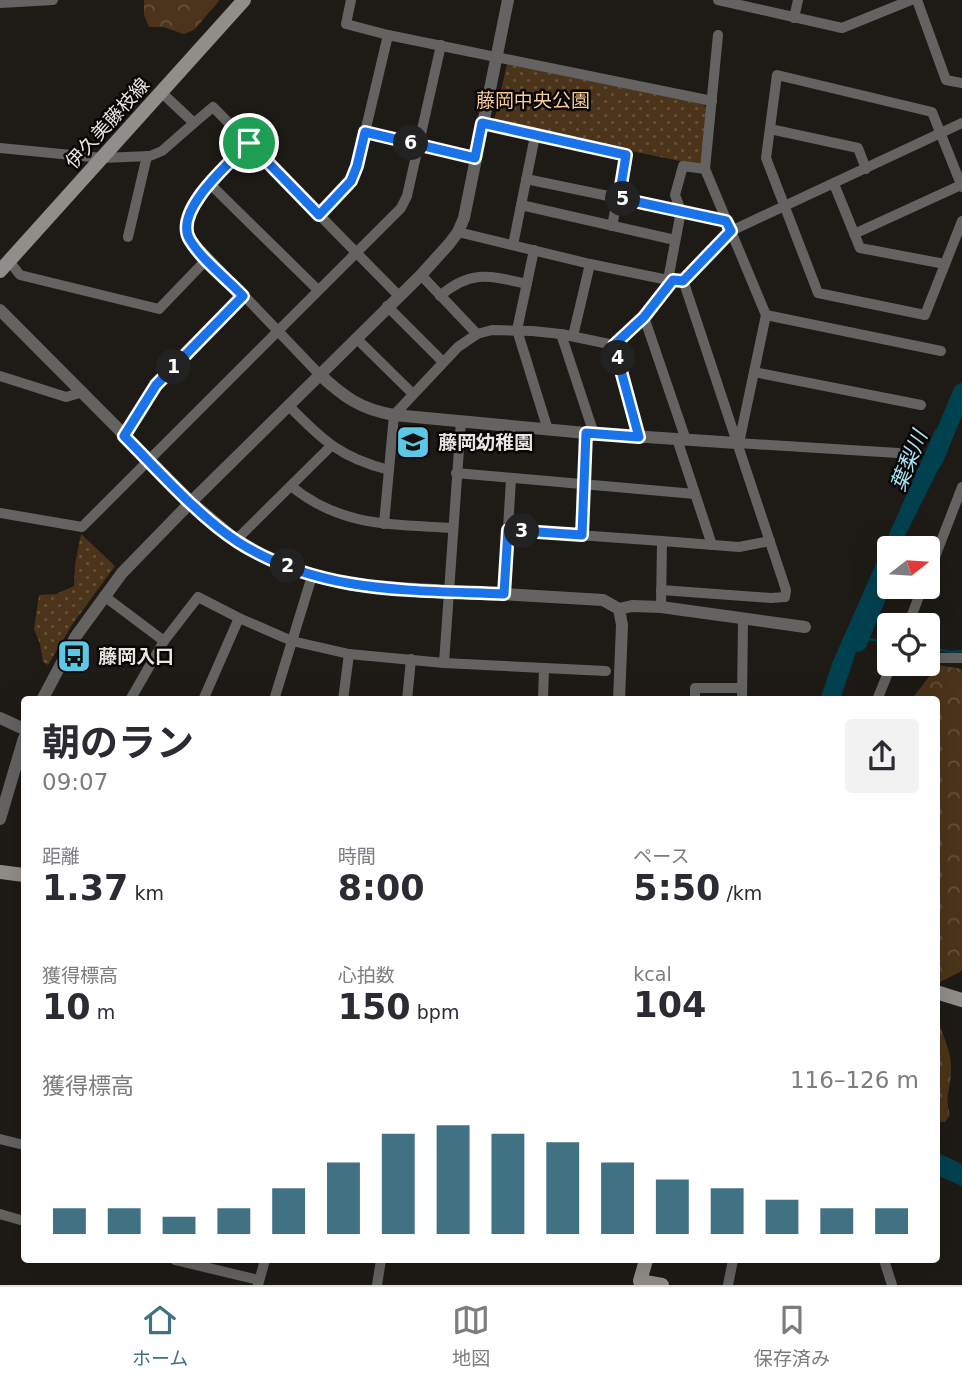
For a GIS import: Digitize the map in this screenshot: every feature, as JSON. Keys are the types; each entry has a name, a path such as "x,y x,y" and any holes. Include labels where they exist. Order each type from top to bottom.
{"main road":[{"name":"伊久美藤枝線","path":"4,266 244,0"},
{"path":"0,872 21,875"},
{"path":"940,993 962,1000"},
{"path":"645,1263 640,1283 662,1285"}],"street":[{"path":"0,3 53,0"},
{"path":"351,0 346,24 388,35 712,101"},
{"path":"44,696 76,636 122,573 421,275 458,232 464,218 508,0"},
{"path":"718,0 842,28 911,0"},
{"path":"794,18 798,0"},
{"path":"917,0 946,80 962,83"},
{"path":"319,215 351,181 357,166 388,35"},
{"path":"718,35 705,169 766,315 738,443"},
{"path":"0,513 82,527 280,332 318,290 401,208 407,196 420,145 441,45"},
{"path":"854,234 962,186 932,112 776,75 766,158 818,293 925,314 962,221"},
{"path":"161,92 194,123"},
{"path":"0,148 102,158 148,156 162,151 213,107 398,295"},
{"path":"482,123 626,155 612,226"},
{"path":"614,345 644,317 674,280 731,231 962,123"},
{"path":"770,129 858,148 866,169"},
{"path":"365,132 475,158"},
{"path":"513,245 535,136"},
{"path":"249,143 196,197 186,225 189,239 319,374 352,402 367,409 394,415 548,430 898,453"},
{"path":"128,237 148,156"},
{"path":"661,590 785,597 786,590 738,443 674,280 675,240 681,211 675,195 683,166 705,169"},
{"path":"526,179 726,221"},
{"path":"210,184 318,290"},
{"path":"834,184 860,248 945,264"},
{"path":"521,205 675,240"},
{"path":"458,232 590,264 674,280"},
{"path":"534,250 517,330 548,430"},
{"path":"4,266 20,275 159,309 207,259"},
{"path":"573,336 590,264"},
{"path":"421,275 477,334"},
{"path":"440,296 459,282 484,275 527,284"},
{"path":"124,436 156,385 243,296"},
{"path":"387,306 443,362"},
{"path":"0,310 191,502 236,540 312,576 350,585 603,600 619,609 632,606 661,607 805,627"},
{"path":"766,315 942,351"},
{"path":"644,317 712,545"},
{"path":"384,524 394,415 458,347 477,334 492,330 561,334 614,345"},
{"path":"561,334 590,433 582,535"},
{"path":"356,338 413,394"},
{"path":"614,345 639,437"},
{"path":"754,372 921,405"},
{"path":"0,376 66,397 83,392"},
{"path":"288,405 331,446 365,464 389,470"},
{"path":"444,663 461,421"},
{"path":"236,540 331,446"},
{"path":"456,473 695,494"},
{"path":"504,594 511,479"},
{"path":"291,486 302,496 356,520 452,528"},
{"path":"940,544 962,487"},
{"path":"508,530 739,547 770,541"},
{"path":"661,607 663,541"},
{"path":"275,696 312,576"},
{"path":"104,596 164,641"},
{"path":"132,696 164,641 198,597 292,641 349,654 444,663 607,671"},
{"path":"619,609 622,625 619,696"},
{"path":"205,696 239,618"},
{"path":"742,696 743,619"},
{"path":"344,696 349,654"},
{"path":"940,658 962,658"},
{"path":"407,696 411,659"},
{"path":"543,696 544,668"},
{"path":"879,696 887,676"},
{"path":"695,696 695,688 742,688"},
{"path":"0,718 21,728"},
{"path":"0,816 21,748"},
{"path":"0,1139 21,1144"},
{"path":"0,1214 21,1220"},
{"path":"187,1263 259,1283 264,1263"},
{"path":"377,1285 381,1263"},
{"path":"729,1285 733,1263"},
{"path":"885,1263 892,1285"}],"green space":[{"path":"144,0 219,1 194,30 184,34 163,27 149,27 144,15"},
{"name":"藤岡中央公園","path":"507,64 703,104 708,110 704,162 700,165 496,124 494,121"},
{"path":"81,534 115,566 72,625 48,665 43,662 34,629 39,595 56,594 74,586"},
{"path":"940,665 962,669 962,971 940,982 940,696 914,696 930,676 940,676"},
{"path":"940,1026 951,1063 948,1097 950,1115 945,1122 940,1122"}],"water":[{"path":"936,428 948,450 905,536 888,536"},
{"path":"877,561 877,597 841,696 821,696 833,661"},
{"path":"940,1154 962,1164 962,1186 940,1177"}],"waterway":[{"name":"葉梨川","path":"934,460 962,392"},
{"name":"葉梨川","path":"858,643 877,597"},
{"path":"860,638 877,640"},
{"path":"940,650 962,651"}],"place":[{"name":"藤岡幼稚園","path":"413,442"},
{"name":"藤岡入口","path":"74,656"}],"route":[{"path":"482,123 626,155 619,198 726,221 731,231 683,281 673,280 644,317 614,345 639,437 586,433 582,535 508,530 504,594 350,585 312,576 285,565 236,540 191,502 124,436 156,385 243,296 189,239 186,225 196,197 249,143 319,215 351,181 365,132 475,158 482,123"}]}
